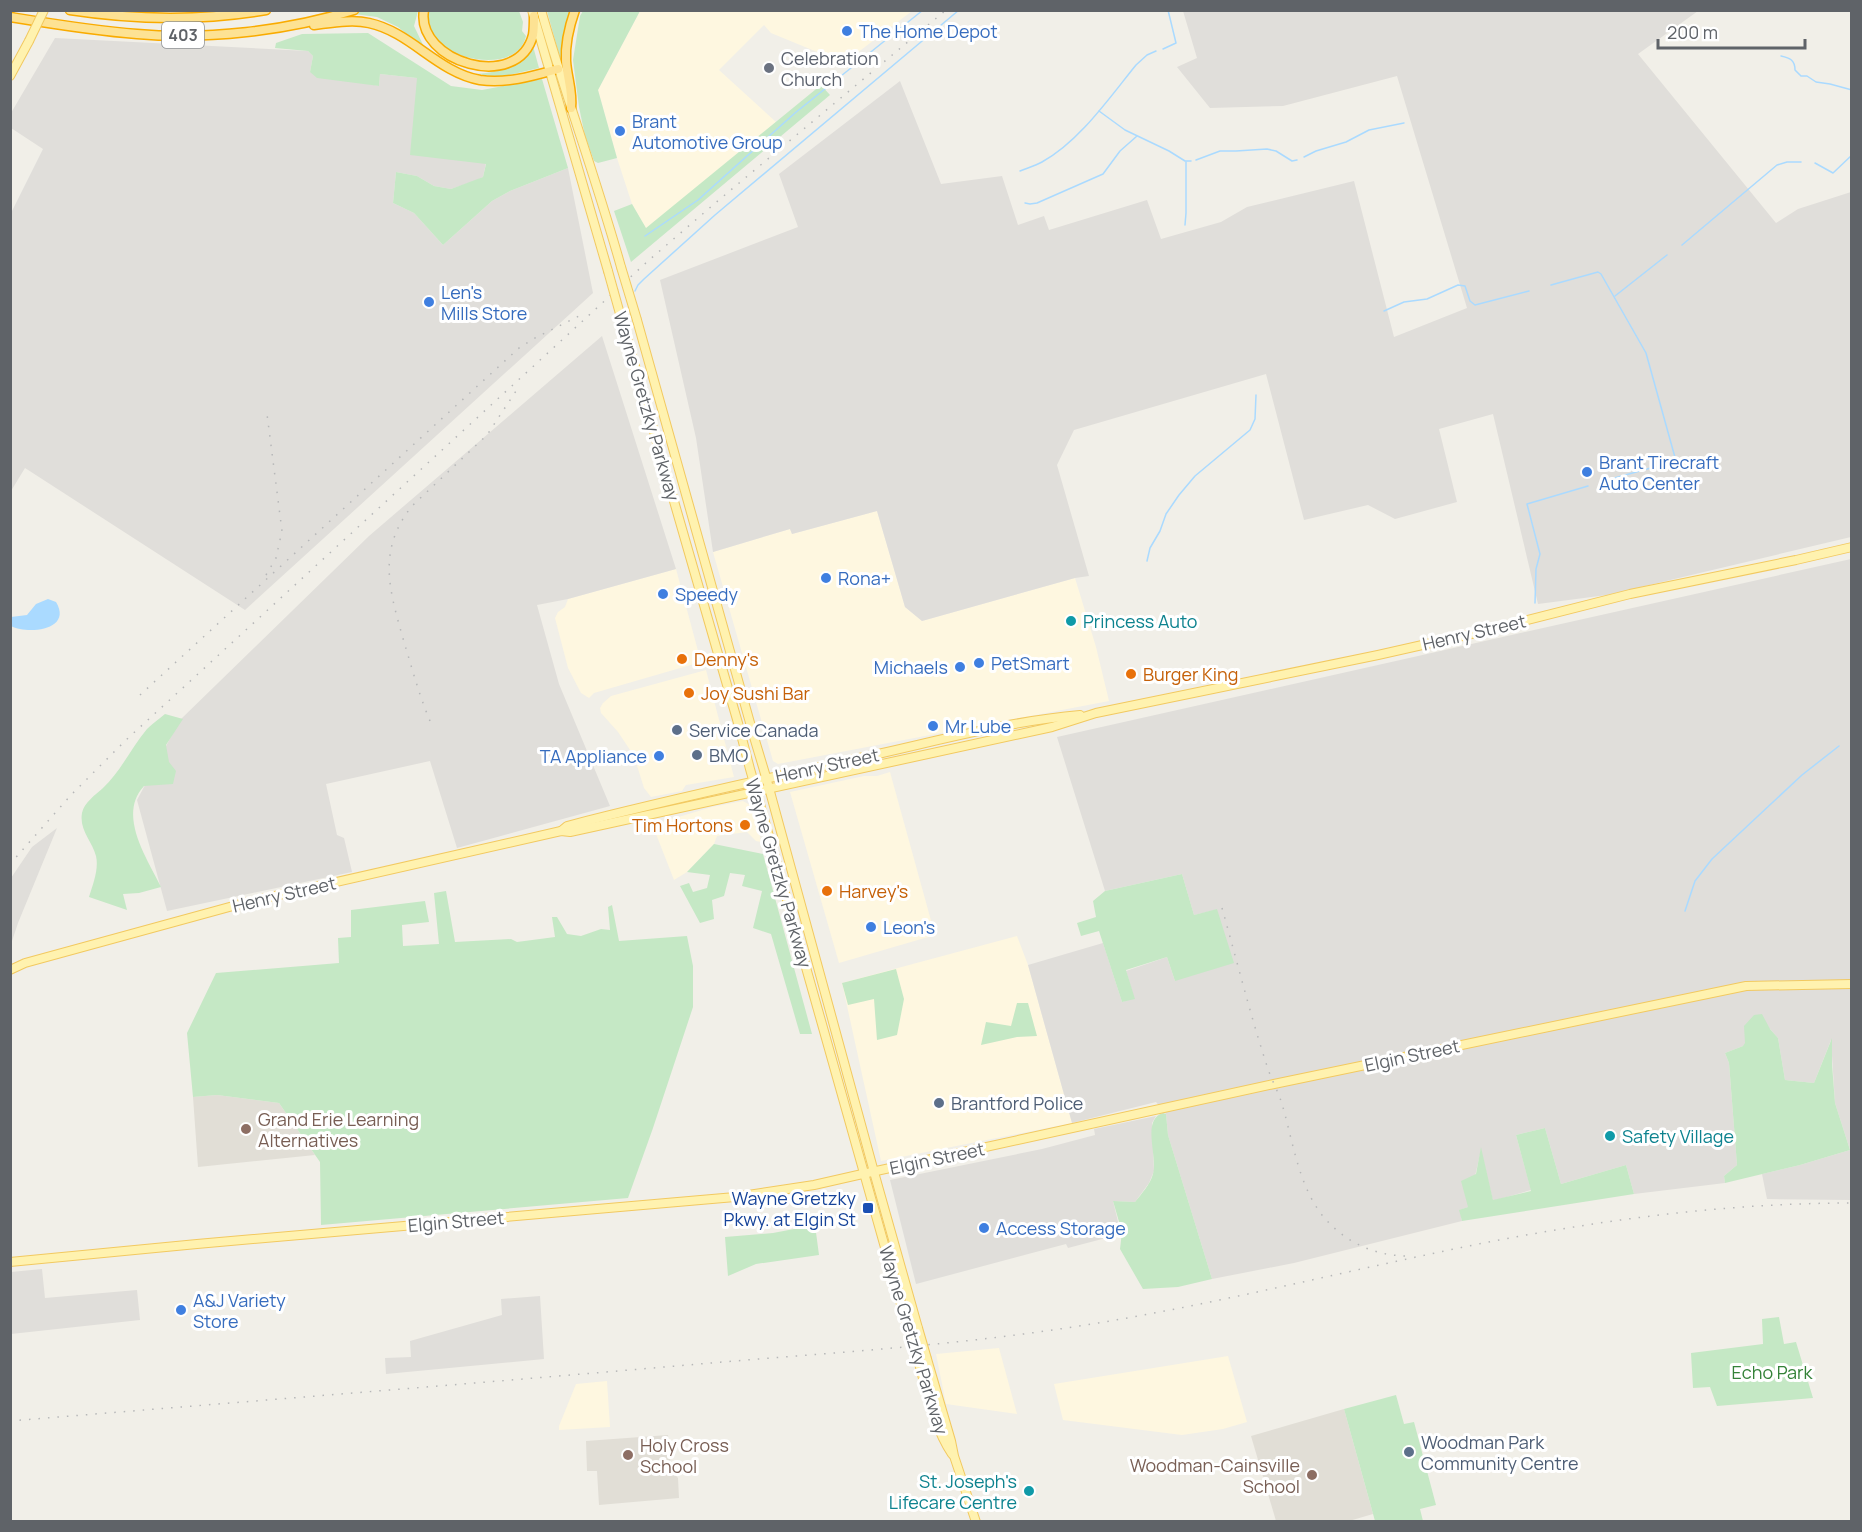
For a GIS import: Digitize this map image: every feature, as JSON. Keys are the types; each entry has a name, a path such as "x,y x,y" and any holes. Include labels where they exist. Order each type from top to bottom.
{"highway":[{"name":"403","path":"70,10 147,18 187,19 266,10"},
{"name":"403","path":"10,17 139,34 208,35 288,25 354,10"},
{"path":"424,10 423,21 426,31 436,45 462,61 485,67 508,64 520,56 530,43 536,12"},
{"path":"571,108 572,98 566,51 568,32 575,10"},
{"path":"288,25 302,27 360,21 370,23 398,34 455,72 482,80 505,81 554,70"}],"main road":[{"path":"10,76 44,10"},
{"name":"Wayne Gretzky Parkway","path":"536,12 908,1329 942,1435 954,1456"},
{"name":"Wayne Gretzky Parkway","path":"554,70 571,108 611,232 770,789 874,1172 943,1409 954,1456 976,1521"},
{"name":"Henry Street","path":"10,970 25,963 244,903 561,831 568,832 1052,727 1096,713 1378,655 1630,594 1851,547"},
{"name":"Henry Street","path":"561,831 567,826 651,804 955,735 1050,717 1096,713"},
{"name":"Elgin Street","path":"10,1262 735,1197 814,1185 1274,1084 1746,986 1851,984"}],"shaded area":[{"path":"640,11 912,11 844,63 771,33 764,25 719,70 776,122 646,229 632,204 598,90"},
{"path":"1183,11 1698,11 1638,54 1776,223 1798,209 1851,192 1851,537 1607,595 1538,604 1493,414 1439,429 1457,502 1395,519 1368,505 1304,520 1266,374 1074,430 1057,465 1089,576 922,621 905,607 877,511 792,534 790,529 713,552 696,438 660,280 798,227 779,174 900,81 941,184 1002,176 1018,225 1044,216 1049,230 1147,200 1161,239 1221,222 1247,207 1354,181 1394,337 1467,308 1397,76 1283,106 1210,108 1177,67 1197,58"},
{"path":"55,38 308,51 313,56 310,72 379,86 380,74 417,78 486,163 483,177 451,189 434,186 417,176 396,172 393,203 414,213 443,245 492,201 510,191 568,168 593,293 245,610 25,468 11,491 11,213 43,149 11,128 11,113"},
{"path":"602,336 676,569 568,599 537,605 559,684 610,806 457,848 430,761 326,784 337,835 344,838 352,872 167,911 137,800 180,720 369,536"},
{"path":"877,511 905,607 922,621 1075,578 1096,647 1109,701 778,764 773,761 713,552 790,529 792,534"},
{"path":"1851,559 1851,1200 1767,1199 1762,1174 1850,1150 1835,1103 1831,1040 1814,1083 1785,1080 1778,1038 1770,1029 1743,1046 1725,1053 1729,1063 1737,1165 1724,1176 1725,1183 1634,1194 1626,1165 1561,1184 1545,1128 1516,1135 1531,1190 1493,1201 1481,1150 1468,1207 1460,1210 1462,1221 1294,1263 1212,1279 1168,1135 1166,1114 1156,1102 1072,1123 1028,965 1103,943 1122,1002 1134,998 1126,971 1167,957 1175,981 1216,910 1194,915 1182,874 1105,891 1057,737"},
{"path":"676,569 701,662 594,693 589,698 581,693 568,668 555,618 558,612 565,607 568,599"},
{"path":"706,670 734,777 686,785 682,791 651,797 644,788 634,756 618,732 601,713 600,708 611,696"},
{"path":"890,772 935,935 839,963 790,792"},
{"path":"743,801 755,808 761,842 756,841 747,832 717,836 714,844 687,872 674,880 656,834 658,823 712,807"},
{"path":"57,828 11,944 11,878 32,847"},
{"path":"1017,936 1028,965 1072,1123 881,1161 842,983"},
{"name":"Grand Erie Learning Alternatives","path":"217,1095 279,1103 315,1155 198,1167 193,1097"},
{"path":"1156,1116 1152,1123 1154,1171 1149,1183 1135,1202 1113,1201 1121,1234 1068,1248 1066,1244 916,1284 890,1180 1042,1149 1095,1135 1094,1129"},
{"path":"42,1269 45,1298 137,1290 140,1320 11,1334 11,1272"},
{"path":"540,1296 544,1359 386,1374 385,1358 411,1357 410,1341 502,1315 501,1299"},
{"path":"999,1348 1017,1414 946,1404 936,1354"},
{"path":"1228,1356 1247,1422 1223,1429 1182,1435 1063,1420 1054,1384"},
{"path":"607,1381 610,1427 559,1430 576,1384"},
{"name":"Woodman-Cainsville School","path":"1344,1409 1373,1514 1349,1521 1276,1521 1251,1436"},
{"name":"Holy Cross School","path":"668,1435 671,1470 678,1478 679,1498 599,1505 597,1471 587,1471 586,1441"}],"green space":[{"path":"418,11 414,26 425,49 398,27 377,17 347,13"},
{"path":"429,11 519,11 523,22 522,31 526,36 519,49 506,57 490,60 472,58 454,53 440,44 429,32 426,19"},
{"path":"547,11 572,11 563,69"},
{"path":"583,11 640,11 598,90 617,158 598,163 594,161 585,136 573,60 580,16"},
{"path":"368,33 451,86 482,90 542,79 568,168 510,191 492,201 443,245 414,213 393,203 396,172 417,176 434,186 451,189 483,177 486,164 410,155 417,78 380,74 379,86 317,78 310,72 313,56 308,51 275,48 276,43 302,34"},
{"path":"533,46 539,68 500,77 476,74 509,68"},
{"path":"821,85 830,95 631,262 614,211 632,204 646,228"},
{"path":"165,714 183,719 166,745 169,762 176,771 173,784 144,786 136,797 133,810 134,823 142,850 161,887 139,893 123,894 127,910 89,897 97,861 82,825 82,813 87,803 115,774 147,729"},
{"path":"714,844 763,854 812,1034 800,1034 771,934 753,928 762,891 742,886 745,875 730,873 724,896 712,900 714,919 700,923 680,886 689,883 693,892 707,888 710,875 687,872"},
{"path":"1182,874 1194,915 1217,909 1234,963 1175,981 1167,957 1126,970 1135,999 1122,1002 1099,931 1081,936 1077,923 1096,917 1093,901 1105,891"},
{"path":"446,891 455,942 511,939 517,942 555,937 552,917 557,917 567,934 581,936 601,929 610,930 608,907 612,905 619,941 687,936 693,966 693,1007 628,1198 321,1225 320,1162 279,1103 217,1095 193,1097 187,1033 216,973 339,963 338,938 351,937 351,910 425,901 429,922 402,925 403,946 439,944 434,893"},
{"path":"896,969 904,999 897,1035 877,1040 874,999 848,1005 842,983"},
{"path":"1017,1003 1028,1003 1037,1036 1017,1037 981,1045 986,1022 1011,1026"},
{"path":"1762,1014 1778,1038 1785,1080 1814,1083 1832,1038 1835,1103 1850,1150 1725,1183 1724,1176 1737,1165 1729,1063 1725,1053 1743,1046 1745,1043 1744,1026 1754,1015"},
{"path":"1163,1113 1166,1114 1168,1135 1212,1279 1178,1287 1143,1289 1120,1249 1122,1232 1113,1201 1135,1202 1150,1182 1154,1166 1151,1131 1156,1117"},
{"path":"1545,1128 1561,1184 1626,1165 1634,1194 1462,1221 1459,1210 1468,1207 1461,1181 1476,1174 1481,1147 1493,1200 1531,1191 1516,1135"},
{"path":"815,1225 819,1255 756,1264 728,1276 725,1237 773,1233"},
{"name":"Echo Park","path":"1779,1317 1784,1344 1796,1342 1813,1398 1717,1406 1710,1387 1693,1388 1691,1353 1763,1344 1762,1319"},
{"path":"1396,1395 1404,1424 1414,1422 1436,1505 1420,1509 1423,1521 1375,1521 1344,1409"}],"water":[{"path":"48,599 56,602 60,611 59,619 54,624 37,630 11,626 11,617 27,615 36,604"}],"waterway":[{"path":"645,236 698,200 795,113 923,10"},
{"path":"635,291 644,279 715,215 959,10"},
{"path":"1163,49 1176,43 1168,10"},
{"path":"1020,171 1042,162 1069,143 1093,118 1136,65 1147,55 1156,51"},
{"path":"1781,56 1791,60 1795,70 1801,76 1807,76 1816,82 1852,90"},
{"path":"1099,111 1125,130 1185,161 1191,161"},
{"path":"1304,157 1346,142 1369,130 1404,123"},
{"path":"1025,203 1037,203 1103,174 1120,151 1137,136"},
{"path":"1196,160 1220,151 1267,149 1276,151 1292,161 1297,160"},
{"path":"1815,163 1833,173 1852,155"},
{"path":"1185,225 1186,162"},
{"path":"1682,245 1777,165 1801,162"},
{"path":"1615,296 1667,255"},
{"path":"1551,285 1598,272 1601,274 1646,353 1676,461 1600,482"},
{"path":"1384,311 1404,302 1427,299 1458,285 1465,286 1470,301 1475,305 1529,291"},
{"path":"1147,561 1150,548 1160,531 1166,514 1179,495 1195,476 1250,430 1255,419 1256,395"},
{"path":"1535,603 1536,569 1540,554 1527,504 1588,486"},
{"path":"1685,911 1695,881 1712,859 1802,775 1839,746"}],"railway":[{"path":"10,864 71,795 126,740 648,261 946,10"},
{"path":"140,695 519,348 579,316"},
{"path":"430,721 394,606 389,572 394,539 412,506 487,435 520,385"},
{"path":"266,575 276,558 282,531 267,414"},
{"path":"1222,908 1249,1007 1282,1104 1307,1190 1322,1215 1349,1239 1381,1253 1405,1256"},
{"path":"10,1421 984,1339 1132,1317 1499,1240 1587,1225 1719,1209 1852,1203"}],"place":[{"name":"The Home Depot","path":"847,31"},
{"name":"Celebration Church","path":"769,68"},
{"name":"Brant Automotive Group","path":"620,131"},
{"name":"Len's Mills Store","path":"429,302"},
{"name":"Brant Tirecraft Auto Center","path":"1587,472"},
{"name":"Rona+","path":"826,578"},
{"name":"Speedy","path":"663,594"},
{"name":"Princess Auto","path":"1071,621"},
{"name":"Denny's","path":"682,659"},
{"name":"PetSmart","path":"979,663"},
{"name":"Michaels","path":"960,667"},
{"name":"Burger King","path":"1131,674"},
{"name":"Joy Sushi Bar","path":"689,693"},
{"name":"Mr Lube","path":"933,726"},
{"name":"Service Canada","path":"677,730"},
{"name":"BMO","path":"697,755"},
{"name":"TA Appliance","path":"659,756"},
{"name":"Tim Hortons","path":"745,825"},
{"name":"Harvey's","path":"827,891"},
{"name":"Leon's","path":"871,927"},
{"name":"Brantford Police","path":"939,1103"},
{"name":"Grand Erie Learning Alternatives","path":"246,1129"},
{"name":"Safety Village","path":"1610,1136"},
{"name":"Wayne Gretzky Pkwy. at Elgin St","path":"868,1208"},
{"name":"Access Storage","path":"984,1228"},
{"name":"A&J Variety Store","path":"181,1310"},
{"name":"Woodman Park Community Centre","path":"1409,1452"},
{"name":"Holy Cross School","path":"628,1455"},
{"name":"Woodman-Cainsville School","path":"1312,1475"},
{"name":"St. Joseph's Lifecare Centre","path":"1029,1491"}]}
